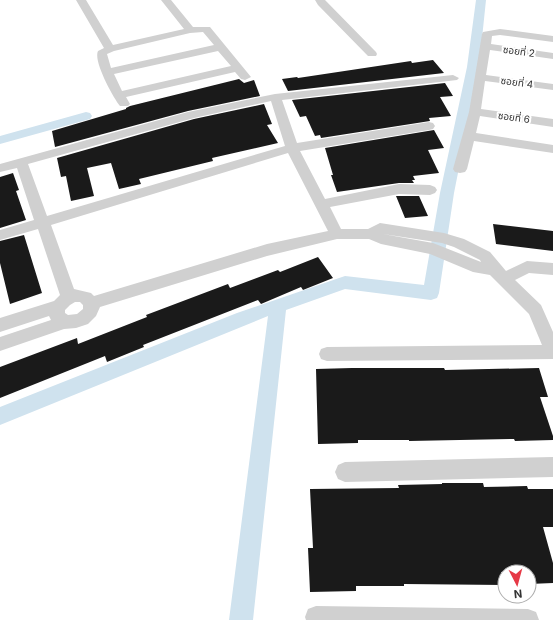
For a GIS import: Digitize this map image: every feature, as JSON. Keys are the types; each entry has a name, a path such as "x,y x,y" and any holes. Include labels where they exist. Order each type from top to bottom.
{"street":[{"path":"81,0 110,49"},
{"path":"166,0 190,30"},
{"path":"320,0 321,3 372,54"},
{"path":"237,68 121,100 101,57 102,53 110,49 190,30 206,29 245,77"},
{"path":"460,169 475,112 486,37 490,32 500,32 553,39"},
{"name":"ซอยที่ 2","path":"485,46 553,56"},
{"path":"108,72 220,47"},
{"name":"ซอยที่ 4","path":"480,77 553,87"},
{"path":"0,168 192,115 274,96 453,78"},
{"path":"274,96 292,148 337,234"},
{"name":"ซอยที่ 6","path":"475,112 553,123"},
{"path":"0,235 292,148 428,126"},
{"path":"469,136 553,149"},
{"path":"21,162 42,222 63,302 56,312 57,316 64,322"},
{"path":"322,204 399,189 430,190"},
{"path":"91,303 267,250 337,234 371,234 381,239 433,249 478,268 499,274 536,310 553,351 327,354"},
{"path":"499,274 527,266 553,268"},
{"path":"0,325 63,302 74,295 85,296 91,303 92,308 86,317 75,323 64,322 0,344"},
{"path":"345,472 553,467"},
{"path":"316,617 528,620"}],"building":[{"path":"433,60 444,73 288,91 282,79 298,78 411,61 412,63"},
{"path":"239,79 244,83 254,80 260,96 188,111 55,147 52,131 126,109 130,106"},
{"path":"445,83 453,96 440,97 451,116 429,118 430,121 321,138 320,135 315,136 306,116 300,117 292,100"},
{"path":"264,104 272,124 267,125 278,143 212,158 213,161 139,179 141,184 119,189 111,163 87,168 94,196 71,201 66,176 61,177 57,158 194,119"},
{"path":"434,130 444,148 428,150 439,173 413,176 415,180 412,180 414,183 399,183 337,192 331,175 333,175 325,148"},
{"path":"13,173 19,190 16,191 26,220 0,228 0,177"},
{"path":"396,196 419,196 428,216 405,218"},
{"path":"493,224 553,231 553,251 496,244"},
{"path":"24,235 42,293 10,304 0,263 0,241"},
{"path":"318,257 333,278 303,290 301,287 261,304 258,300 143,345 144,347 107,362 105,356 0,398 0,367 77,338 78,344 147,317 146,315 228,284 230,288 278,270 280,272"},
{"path":"444,368 445,370 539,368 548,397 540,397 553,440 358,440 358,443 318,444 316,369"},
{"path":"483,483 484,487 527,486 528,489 553,489 553,527 543,527 553,563 553,583 537,584 537,564 497,564 497,585 404,584 404,586 356,586 356,591 310,592 308,548 313,548 310,489 399,488 398,485"}],"waterway":[{"path":"278,306 345,282 431,293 447,193 473,67 481,0"},
{"path":"0,140 86,116"},
{"path":"0,416 243,318 278,306"},
{"path":"241,620 278,306"}]}
